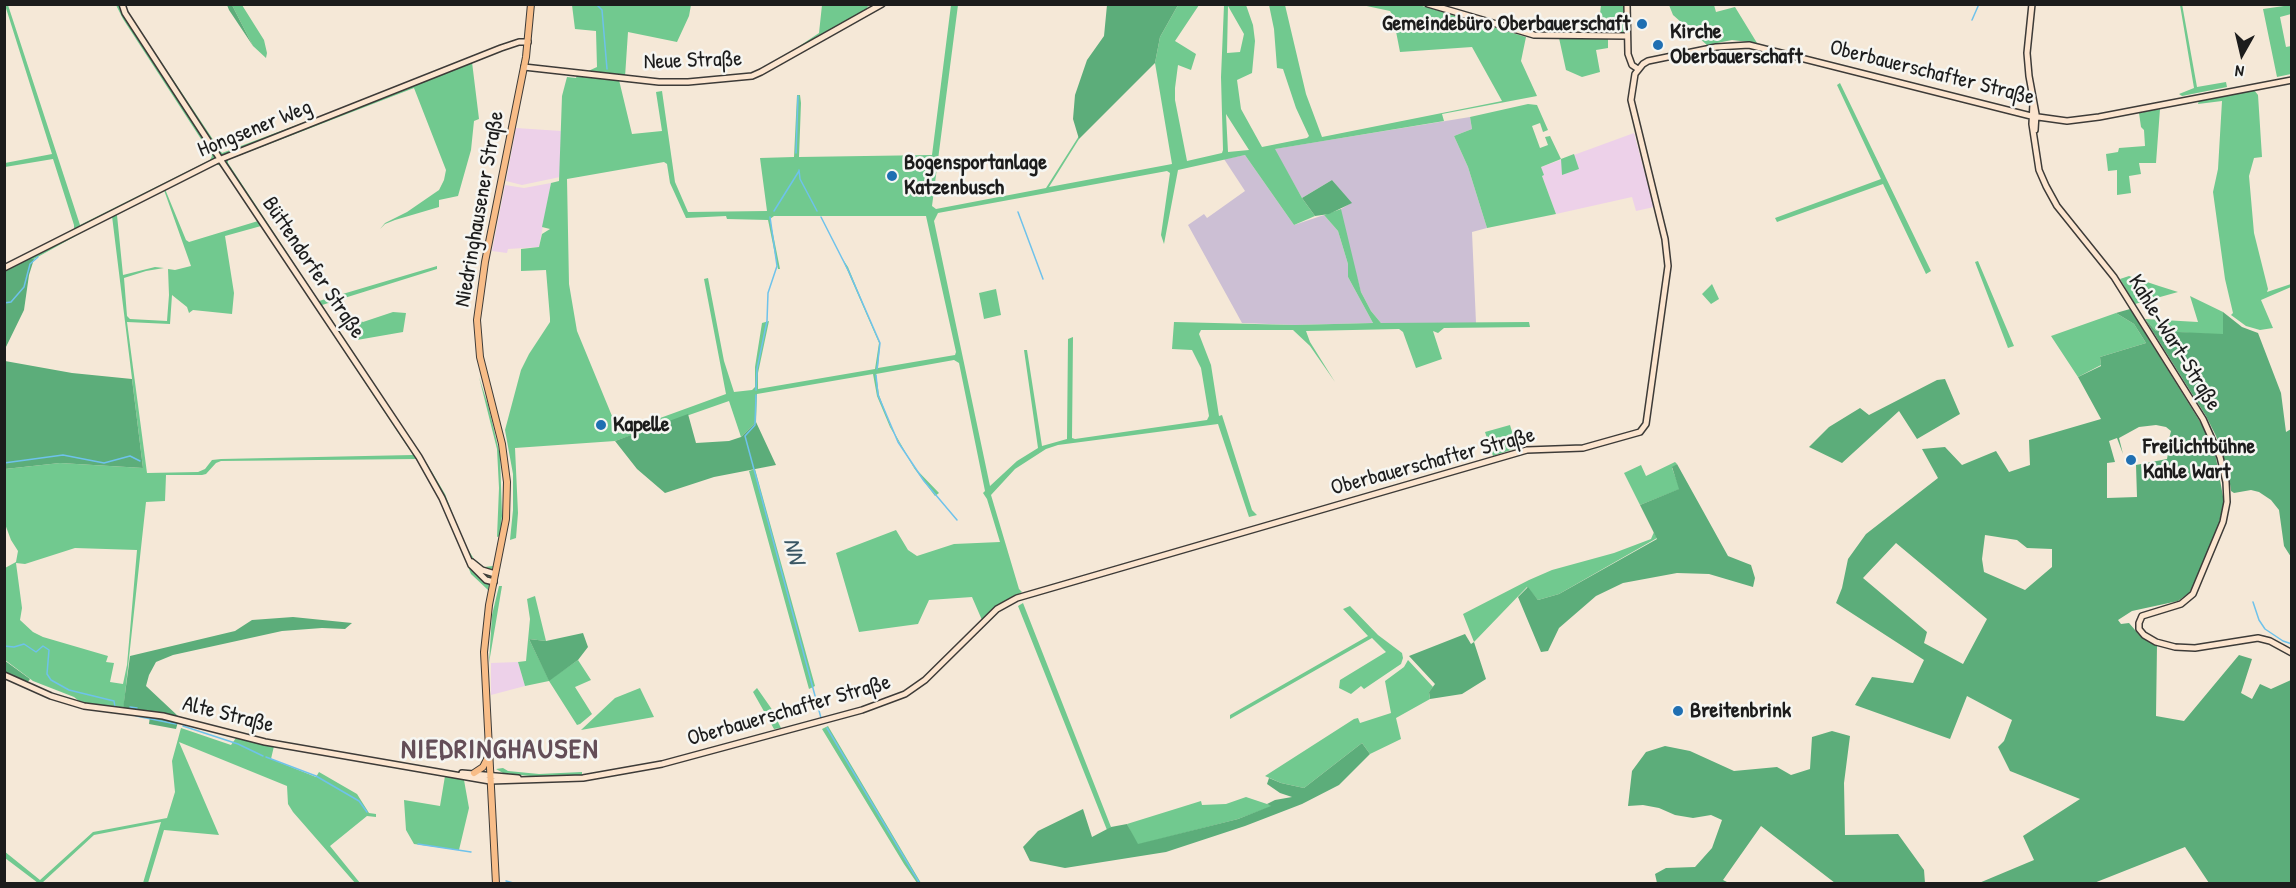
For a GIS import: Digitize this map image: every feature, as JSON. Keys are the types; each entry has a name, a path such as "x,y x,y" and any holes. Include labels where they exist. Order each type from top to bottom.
{"main road":[{"name":"Niedringhausener Straße","path":"496,884 484,652 486,628 506,519 507,482 502,444 480,357 478,304 524,68 531,4"},
{"path":"474,773 483,767 489,757"}],"street":[{"name":"Büttendorfer Straße","path":"122,4 125,13 220,159 419,457 442,498 467,556 476,571 494,582"},
{"name":"Neue Straße","path":"524,68 659,82 688,82 752,76 882,4"},
{"path":"1428,4 1534,35 1627,36"},
{"path":"1627,4 1630,60 1632,65 1638,69"},
{"name":"Kahle-Wart-Straße","path":"2032,4 2027,53 2039,170 2052,197 2114,277 2203,419 2220,458 2227,490 2226,512 2193,594 2181,604 2146,614 2139,620 2138,627 2144,635 2164,645 2195,648 2258,638 2270,641 2292,653"},
{"name":"Hongsener Weg","path":"4,268 220,159 501,48 528,42"},
{"name":"Oberbauerschafter Straße","path":"489,778 583,778 662,764 888,702 916,687 996,609 1017,598 1527,450 1583,448 1640,432 1646,424 1668,266 1665,239 1631,100 1632,81 1638,69 1648,61 1716,47 1749,45 2054,120 2081,120 2292,80"},
{"path":"467,556 482,570 495,574"},
{"name":"Alte Straße","path":"4,675 51,696 84,706 172,718 265,742 489,778"},
{"name":"Alte Straße","path":"448,773 474,773 489,778"}],"shaded area":[{"path":"1470,117 1472,129 1454,136 1468,167 1487,228 1472,232 1476,323 1381,323 1371,311 1361,292 1340,215 1341,209 1351,203 1332,180 1302,198 1274,149"},
{"path":"516,128 561,131 560,177 522,185 506,181"},
{"path":"1634,133 1654,207 1636,211 1632,197 1556,214 1541,167"},
{"path":"1245,155 1294,225 1324,215 1338,231 1348,264 1348,277 1373,323 1295,325 1242,323 1188,225 1204,214 1207,218 1245,191 1224,159"},
{"path":"551,183 539,247 508,249 507,253 492,251 505,185 524,188"},
{"path":"518,662 525,686 491,695 491,663"}],"green space":[{"path":"2182,4 2197,87 2226,82 2227,87 2182,96 2179,94 2194,88 2180,5"},
{"path":"5,5 8,5 80,225 210,160 212,156 116,5 126,5 128,12 222,153 398,87 472,62 479,119 474,121 471,150 458,196 439,200 439,207 395,220 380,229 385,223 407,212 439,190 444,180 446,170 414,88 228,160 228,163 319,301 437,266 437,269 322,305 429,467 445,494 464,543 474,559 484,567 493,566 488,590 471,574 441,501 416,459 221,461 206,474 166,475 165,501 146,502 123,713 89,709 74,697 33,681 5,660 5,568 16,562 18,551 5,524 5,469 60,463 143,468 112,216 34,259 29,259 5,271 4,265 74,229 53,159 5,167 5,163 52,154","holes":["215,164 219,165 258,221 189,242 186,240 165,189","164,190 191,266 175,270 168,269 167,321 130,319 127,316 124,278 164,268 155,267 123,275 117,215","261,226 413,455 221,459 212,460 205,469 198,472 147,473 127,322 170,324 172,295 187,307 189,313 193,310 232,314 234,293 225,236","75,548 137,550 127,665 123,684 110,682 114,663 106,662 108,656 43,637 33,632 20,620 22,608 16,563 25,564"]},
{"path":"227,5 232,5 253,46 229,10"},
{"path":"232,5 242,5 264,40 266,58 253,46"},
{"path":"572,5 691,5 689,16 677,42 628,32 625,77 586,72 597,67 596,31 575,29"},
{"path":"822,5 872,5 783,57 819,33"},
{"path":"951,5 958,5 932,206 936,209 1046,188 1079,136 1049,187 1172,164 1155,63 1160,37 1178,5 1199,5 1175,41 1196,54 1191,70 1178,65 1175,88 1175,100 1187,161 1222,153 1223,150 1221,77 1224,5 1246,5 1253,25 1255,41 1252,73 1237,80 1241,109 1262,147 1309,136 1296,108 1283,69 1277,68 1274,29 1269,5 1285,5 1306,94 1322,137 1502,101 1472,47 1400,52 1390,11 1362,5 1419,5 1526,37 1521,61 1537,96 1442,114 1444,121 1275,149 1302,198 1315,216 1294,225 1245,155 1178,170 1164,244 1161,235 1170,173 1167,171 938,213 934,221 990,486 1017,461 1038,448 1024,350 1027,350 1042,446 1067,439 1068,339 1073,337 1072,438 1075,439 1207,420 1209,416 1201,368 1192,350 1172,349 1174,322 1295,325 1373,323 1348,277 1348,264 1338,231 1324,215 1341,209 1361,292 1371,311 1381,323 1529,322 1530,327 1444,328 1438,333 1433,331 1442,359 1416,368 1403,332 1399,329 1306,331 1310,342 1335,382 1310,346 1293,330 1201,330 1199,334 1211,365 1219,416 1222,415 1252,510 1257,515 1249,517 1218,424 1058,445 1046,449 1015,469 991,495 1019,589 1022,592 994,609 982,620 972,597 929,600 918,624 859,632 836,553 896,530 908,550 917,556 954,544 1000,542 987,499 983,493 985,491 959,363 954,360 876,374 879,395 891,427 914,467 939,493 935,496 914,468 890,427 877,396 873,374 757,394 756,422 741,437 729,401 615,441 515,448 518,513 516,538 510,540 513,474 505,430 521,370 550,322 546,270 521,271 521,249 539,247 542,234 550,229 542,227 551,183 559,181 562,96 567,77 576,78 577,75 619,80 632,134 662,131 656,92 662,91 675,182 688,212 767,211 760,158 794,157 797,95 800,95 801,103 799,157 932,155","holes":["1228,6 1244,34 1240,52 1227,53","1226,114 1249,150 1228,152","664,162 667,164 670,183 686,218 726,216 727,219 768,220 778,269 780,269 770,219 774,216 926,216 955,355 878,368 880,344 848,267 842,258 879,343 875,369 758,389 758,373 769,321 762,323 755,367 755,387 752,390 734,392 724,361 708,278 704,279 726,394 619,433 577,331 569,284 567,179"]},
{"path":"1107,5 1178,5 1160,37 1155,63 1079,139 1073,119 1075,95 1087,60 1104,36"},
{"path":"1601,5 1625,5 1623,33 1598,32"},
{"path":"1669,5 1714,5 1716,12 1735,7 1757,43 1732,40 1707,45 1673,15"},
{"path":"2291,5 2291,14 2280,17 2286,47 2291,46 2291,74 2277,77 2263,9"},
{"path":"1559,38 1608,39 1608,48 1596,50 1600,72 1582,77 1566,70"},
{"path":"1840,83 1931,271 1926,274 1883,184 1777,222 1775,218 1881,179 1837,85"},
{"path":"2254,90 2258,95 2262,157 2254,158 2249,176 2254,233 2267,292 2291,284 2291,287 2261,300 2273,328 2260,330 2246,326 2231,315 2233,313 2225,279 2213,192 2218,169 2222,101 2198,104 2199,100"},
{"path":"1528,104 1537,105 1548,130 1543,132 1540,123 1532,126 1540,148 1548,145 1545,137 1550,136 1561,159 1541,167 1556,214 1487,228 1468,167 1454,136 1472,129 1470,117"},
{"path":"2160,109 2156,163 2139,163 2141,174 2129,176 2131,193 2117,195 2117,170 2108,171 2106,154 2118,152 2119,148 2145,146 2144,130 2141,127 2139,113"},
{"path":"1574,154 1579,169 1562,175 1561,159"},
{"path":"1332,180 1352,203 1329,214 1315,216 1302,198"},
{"path":"29,259 34,259 29,275 24,310 5,349 5,271"},
{"path":"1978,261 2014,346 2008,348 1975,262"},
{"path":"2129,276 2178,292 2135,304 2120,279"},
{"path":"1712,284 1719,299 1711,304 1702,294"},
{"path":"996,289 1001,315 984,319 979,293"},
{"path":"2190,296 2223,312 2224,335 2156,331 2145,319 2198,322"},
{"path":"2130,309 2199,420 2216,458 2224,502 2219,523 2189,593 2178,601 2132,611 2118,620 2121,624 2129,623 2141,637 2157,645 2156,716 2184,721 2239,655 2252,659 2241,693 2252,699 2260,684 2271,689 2291,680 2291,883 2209,883 2185,847 2094,883 1979,883 2034,860 2023,836 2080,799 2010,771 1998,747 2004,741 2012,720 1967,696 1950,739 1855,705 1872,677 1913,683 1924,660 1836,603 1842,588 1848,559 1866,534 1938,478 1922,449 1945,447 1962,465 1996,451 2009,472 2030,465 2029,440 2101,419 2078,377 2101,366 2100,357 2146,343 2134,324 2116,313","holes":["2156,425 2166,427 2171,431 2167,459 2136,465 2137,497 2107,498 2107,463 2115,462 2109,441 2117,438 2123,454 2119,438 2139,427","1985,535 2017,540 2027,548 2052,549 2052,567 2025,590 1984,572 1982,559","1896,543 1987,619 1963,664 1924,643 1927,632 1863,578"]},
{"path":"393,312 406,313 403,332 357,340 349,316 363,322"},
{"path":"2223,312 2242,327 2258,333 2281,393 2286,432 2291,429 2291,557 2284,546 2279,510 2271,500 2251,490 2234,493 2231,491 2228,470 2206,416 2145,319 2156,331 2223,334"},
{"path":"2116,313 2134,324 2146,343 2100,357 2101,365 2078,377 2051,336"},
{"path":"5,361 72,373 132,379 143,468 60,463 5,469"},
{"path":"479,377 500,455 502,516 500,536 497,537 499,488 497,449"},
{"path":"1945,379 1960,414 1917,439 1899,411 1842,463 1809,447 1829,427 1860,408 1869,415 1937,380"},
{"path":"688,414 696,443 729,441 741,437 756,422 776,465 714,477 665,493 637,469 615,441"},
{"path":"1510,425 1517,448 1493,456 1485,432"},
{"path":"1675,462 1677,464 1672,468 1680,489 1640,505 1624,473 1641,465 1646,476"},
{"path":"1677,464 1728,556 1751,565 1755,578 1753,587 1709,574 1677,573 1623,583 1596,596 1559,628 1548,651 1541,652 1518,597 1528,587 1538,600 1559,594 1657,539 1640,505 1679,489 1672,467"},
{"path":"755,469 815,686 809,689 749,471"},
{"path":"1654,532 1657,538 1559,594 1538,600 1527,587 1474,642 1463,614 1552,570 1614,553 1651,539"},
{"path":"499,586 502,586 489,663 492,615"},
{"path":"535,596 546,641 529,639 549,680 578,660 591,680 575,687 592,714 580,724 577,725 549,681 525,686 518,662 526,661 530,619 527,599"},
{"path":"1023,603 1111,827 1107,830 1018,606"},
{"path":"1350,606 1378,635 1402,653 1401,664 1364,689 1361,686 1351,694 1339,688 1340,680 1386,652 1372,638 1230,719 1230,715 1368,636 1343,609"},
{"path":"293,617 352,623 345,629 282,631 173,655 156,662 146,686 178,716 123,709 130,656 235,631 252,620"},
{"path":"583,633 588,647 578,660 549,681 529,639 546,641"},
{"path":"1465,634 1471,644 1474,642 1486,679 1462,694 1430,699 1429,692 1435,684 1409,656"},
{"path":"4,660 30,679 27,683 5,672"},
{"path":"1408,660 1433,687 1429,692 1430,699 1396,718 1401,739 1370,754 1362,743 1304,788 1281,783 1265,776 1354,719 1358,718 1360,723 1391,713 1385,681 1404,667"},
{"path":"640,688 654,717 581,730 615,698"},
{"path":"757,688 781,728 774,729 753,692"},
{"path":"150,716 178,722 176,729 149,724"},
{"path":"828,726 921,883 917,883 904,864 822,729"},
{"path":"181,728 231,745 236,738 274,746 271,759 316,777 319,772 357,794 369,813 376,814 376,817 367,816 330,846 360,883 355,883 293,812 288,804 287,786 179,742 219,835 164,830 148,883 143,883 161,822 94,835 42,883 38,883 5,858 4,851 40,880 93,832 167,818 175,792 172,761"},
{"path":"1832,731 1850,736 1844,783 1845,835 1898,834 1924,870 1925,883 1835,883 1761,826 1723,880 1729,883 1657,883 1655,874 1666,868 1695,867 1712,848 1722,820 1711,815 1693,818 1643,805 1628,806 1632,771 1646,752 1665,746 1690,751 1734,771 1777,767 1791,775 1810,769 1812,737"},
{"path":"1362,743 1370,754 1339,785 1302,804 1166,852 1065,868 1030,861 1023,847 1038,831 1083,809 1092,837 1111,827 1127,824 1138,844 1238,819 1271,806 1267,804 1275,800 1292,797 1280,793 1267,784 1269,778 1304,788"},
{"path":"503,768 508,771 539,774 582,772 582,775 539,777 503,773 496,769"},
{"path":"445,776 464,780 469,808 459,850 414,844 406,830 404,800 440,806"},
{"path":"1246,797 1273,806 1238,819 1137,845 1127,824 1201,801 1202,805 1226,804"}],"waterway":[{"path":"596,4 602,10 607,69"},
{"path":"1972,20 1979,4"},
{"path":"796,153 798,96"},
{"name":"NN","path":"799,170 800,179 817,211"},
{"name":"NN","path":"774,211 799,171"},
{"path":"1018,212 1043,279"},
{"name":"NN","path":"756,390 757,369 767,321 768,293 777,266 770,217"},
{"name":"NN","path":"821,217 849,272 880,343 877,369"},
{"path":"4,303 11,302 24,287 30,264 38,257"},
{"name":"NN","path":"876,375 878,395 898,442 924,481 957,520"},
{"name":"NN","path":"756,395 755,425 745,436 821,718"},
{"path":"4,463 63,455 104,463 130,456 140,461"},
{"path":"2253,602 2259,620 2265,629 2292,644"},
{"path":"4,646 14,647 24,644 36,652 43,646 49,650 47,674 51,680 69,690 114,701 115,707 118,707"},
{"path":"130,707 137,708"},
{"path":"136,716 176,724"},
{"path":"183,726 238,744 263,756"},
{"name":"NN","path":"827,728 920,884"},
{"path":"266,757 316,776 359,801 367,812"},
{"path":"418,844 471,852"},
{"path":"506,881 517,884"}],"place":[{"name":"Gemeindebüro Oberbauerschaft","path":"1642,24"},
{"name":"Kirche Oberbauerschaft","path":"1658,45"},
{"name":"Bogensportanlage Katzenbusch","path":"892,176"},
{"name":"Kapelle","path":"601,425"},
{"name":"Freilichtbühne Kahle Wart","path":"2131,460"},
{"name":"Breitenbrink","path":"1678,711"}],"district":[{"name":"NIEDRINGHAUSEN","path":"500,751"}]}
